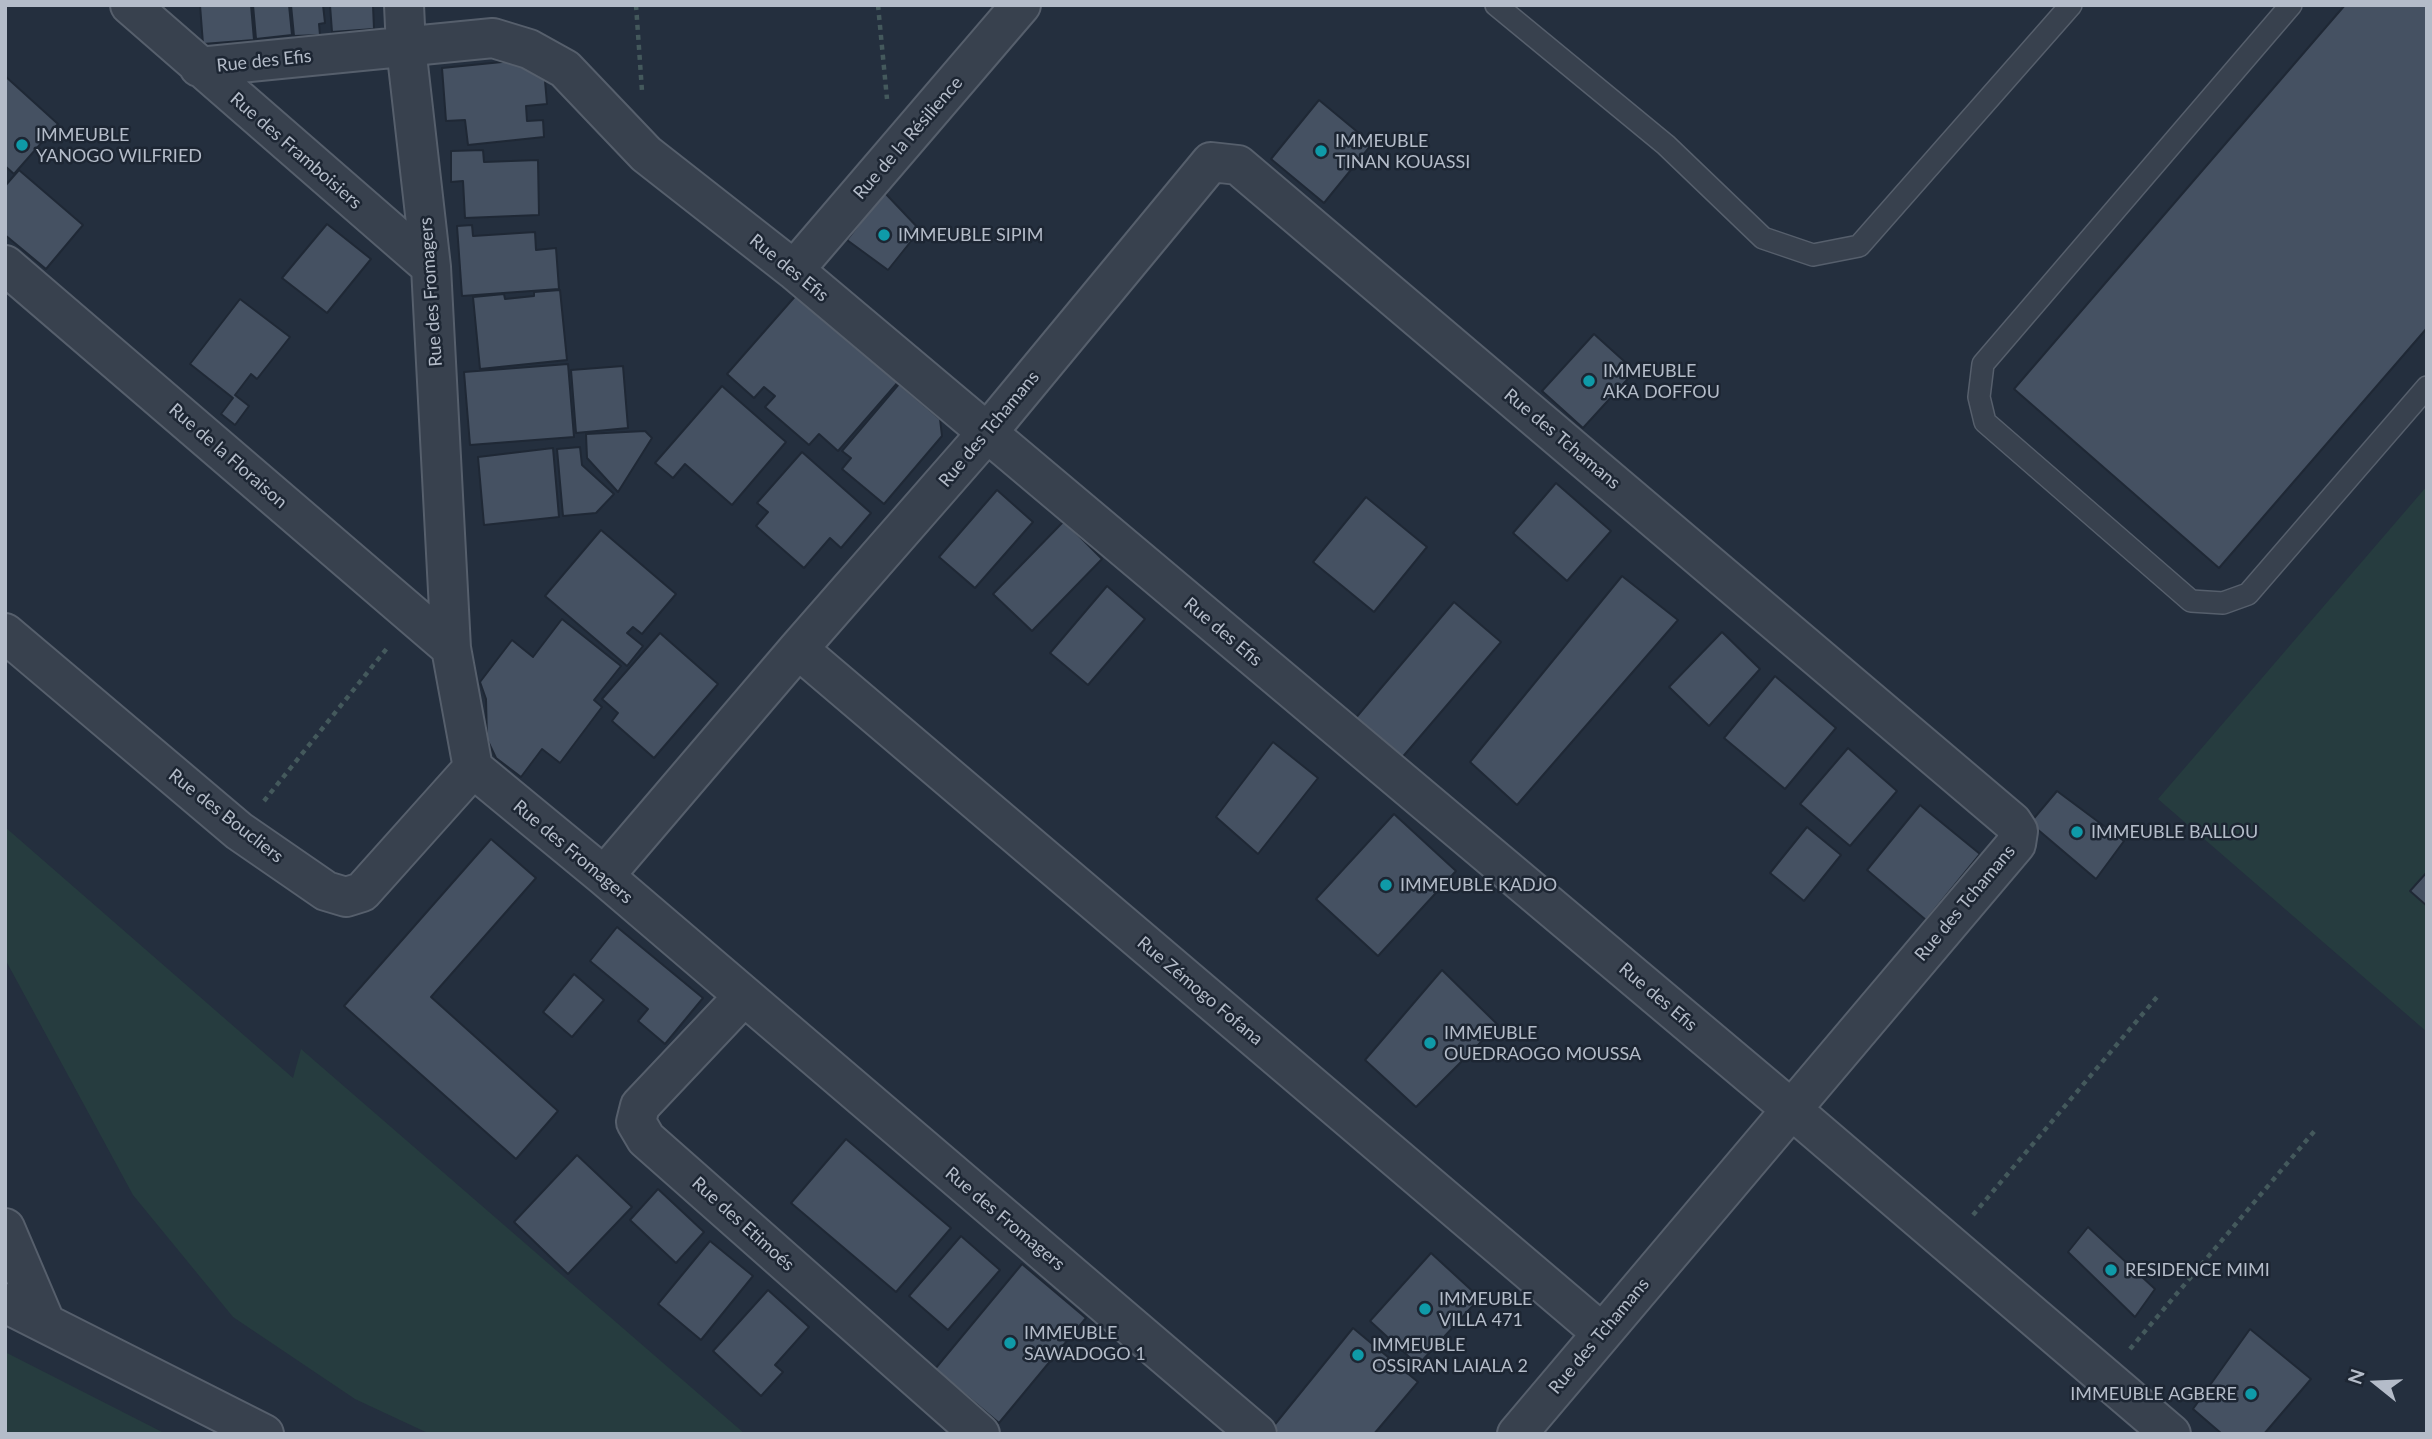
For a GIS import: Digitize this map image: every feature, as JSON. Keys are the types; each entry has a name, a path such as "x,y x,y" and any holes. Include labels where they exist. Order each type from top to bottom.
{"street":[{"name":"Rue des Framboisiers","path":"130,5 431,267"},
{"name":"Rue des Fromagers","path":"404,5 406,47 431,267 451,648 473,768 604,876 1256,1434"},
{"name":"Rue de la Résilience","path":"794,270 1021,5"},
{"name":"Rue des Efis","path":"199,67 493,38 528,49 565,69 646,154 794,270 1791,1109 2171,1434"},
{"name":"Rue des Tchamans","path":"604,876 986,434 1211,162 1238,165 2012,822 2018,831 2016,844 1517,1434"},
{"name":"Rue de la Floraison","path":"5,265 451,648"},
{"name":"Rue des Boucliers","path":"5,633 239,831 326,891 346,897 362,891 473,768"},
{"name":"Rue Zémogo Fofana","path":"798,649 1602,1333"},
{"name":"Rue des Etimoés","path":"743,996 640,1106 636,1122 646,1139 980,1434"},
{"path":"5,1228 45,1322"},
{"path":"5,1303 264,1434"}],"lane":[{"path":"1496,5 1666,145 1763,238 1813,255 1859,246 2071,5"},
{"path":"2291,5 1983,364 1979,397 1985,422 2191,601 2223,603 2248,594 2427,387"}],"path":[{"path":"636,5 646,154"},
{"path":"878,5 893,156"},
{"path":"239,831 413,615"},
{"path":"1949,1244 2157,997"},
{"path":"2105,1378 2317,1128"}],"green space":[{"path":"2427,486 2427,1032 2158,799"},
{"path":"5,827 293,1078 301,1049 745,1434 430,1434 355,1399 233,1317 133,1195 5,959"},
{"path":"5,1352 166,1434 5,1434"}],"building":[{"path":"200,5 251,5 254,40 203,44"},
{"path":"253,5 289,5 292,35 256,39"},
{"path":"291,5 323,5 325,23 319,24 320,35 294,36"},
{"path":"330,5 373,5 374,29 332,32"},
{"path":"2345,5 2427,5 2427,328 2219,568 2014,389"},
{"path":"512,61 544,69 547,104 526,106 527,121 543,120 544,137 468,145 465,120 446,121 442,68"},
{"name":"IMMEUBLE YANOGO WILFRIED","path":"5,76 58,124 14,174 5,166"},
{"name":"IMMEUBLE TINAN KOUASSI","path":"1319,100 1372,144 1324,203 1271,159"},
{"path":"483,150 484,162 538,160 539,215 465,218 463,181 451,182 451,151"},
{"path":"19,170 83,225 46,269 5,235 5,186"},
{"name":"IMMEUBLE SIPIM","path":"884,192 920,230 888,270 847,240"},
{"path":"327,224 371,259 327,313 282,278"},
{"path":"472,225 473,236 535,232 536,250 556,248 559,289 462,296 457,226"},
{"path":"560,290 567,360 480,369 473,297 504,294 505,299 534,296 534,292"},
{"path":"798,293 899,381 838,451 819,434 809,445 765,407 775,396 764,387 754,398 727,374"},
{"path":"240,299 290,337 257,379 251,374 235,395 249,406 235,425 221,414 233,398 190,364"},
{"name":"IMMEUBLE AKA DOFFOU","path":"1594,334 1635,371 1583,428 1542,391"},
{"path":"568,364 574,437 470,445 464,372"},
{"path":"623,366 628,428 576,433 571,370"},
{"path":"899,384 940,419 942,436 884,504 842,469 851,458 842,451"},
{"path":"722,386 786,442 732,505 685,464 673,478 655,463"},
{"path":"645,431 652,438 618,492 587,458 586,434"},
{"path":"580,447 582,465 614,494 596,513 563,516 557,449"},
{"path":"553,448 559,517 484,525 478,457"},
{"path":"802,452 871,513 841,548 830,538 804,568 756,526 768,512 757,503"},
{"path":"1556,483 1611,531 1567,581 1513,533"},
{"path":"997,490 1033,522 975,588 939,557"},
{"path":"1366,497 1427,547 1374,612 1313,562"},
{"path":"1064,521 1102,559 1032,631 993,594"},
{"path":"601,530 676,594 642,634 633,627 627,633 643,646 627,666 545,596"},
{"path":"1622,576 1678,620 1517,805 1470,762"},
{"path":"1107,586 1145,619 1088,685 1050,653"},
{"path":"1454,602 1501,642 1400,760 1354,720"},
{"path":"562,619 621,666 594,700 602,707 560,763 542,749 521,777 496,758 487,739 486,699 480,682 512,640 533,657"},
{"path":"1722,632 1760,669 1709,726 1669,687"},
{"path":"660,633 718,684 654,758 612,721 618,713 602,699"},
{"path":"1775,676 1836,728 1785,789 1724,738"},
{"path":"1273,742 1318,778 1258,854 1216,817"},
{"path":"1848,748 1897,791 1850,846 1800,804"},
{"name":"IMMEUBLE BALLOU","path":"2057,791 2124,841 2096,879 2030,823"},
{"path":"1920,805 1980,854 1926,920 1867,870"},
{"name":"IMMEUBLE KADJO","path":"1394,814 1456,871 1378,956 1316,899"},
{"path":"1807,827 1841,855 1804,901 1770,873"},
{"path":"491,839 536,878 431,997 558,1111 516,1159 344,1006"},
{"path":"2427,872 2427,906 2410,891"},
{"path":"617,927 703,998 665,1044 638,1021 648,1009 590,961"},
{"name":"IMMEUBLE OUEDRAOGO MOUSSA","path":"1442,970 1498,1025 1416,1107 1365,1060"},
{"path":"574,974 604,1000 572,1037 543,1012"},
{"path":"846,1139 951,1228 896,1292 791,1203"},
{"path":"577,1155 632,1207 568,1274 514,1222"},
{"path":"658,1189 704,1232 676,1263 630,1220"},
{"name":"RESIDENCE MIMI","path":"2088,1227 2155,1289 2135,1317 2068,1252"},
{"path":"961,1236 1000,1270 948,1330 909,1296"},
{"path":"710,1241 753,1276 701,1340 658,1304"},
{"name":"IMMEUBLE VILLA 471","path":"1431,1253 1480,1298 1418,1365 1370,1321"},
{"name":"IMMEUBLE SAWADOGO 1","path":"1022,1264 1086,1318 999,1423 935,1369"},
{"path":"768,1290 809,1327 775,1365 783,1372 761,1396 713,1351"},
{"name":"IMMEUBLE OSSIRAN LAIALA 2","path":"1353,1328 1418,1382 1374,1434 1279,1434 1272,1428"},
{"name":"IMMEUBLE AGBERE","path":"2250,1329 2311,1379 2264,1434 2222,1434 2193,1409"}],"place":[{"name":"IMMEUBLE YANOGO WILFRIED","path":"22,145"},
{"name":"IMMEUBLE TINAN KOUASSI","path":"1321,151"},
{"name":"IMMEUBLE SIPIM","path":"884,235"},
{"name":"IMMEUBLE AKA DOFFOU","path":"1589,381"},
{"name":"IMMEUBLE BALLOU","path":"2077,832"},
{"name":"IMMEUBLE KADJO","path":"1386,885"},
{"name":"IMMEUBLE OUEDRAOGO MOUSSA","path":"1430,1043"},
{"name":"RESIDENCE MIMI","path":"2111,1270"},
{"name":"IMMEUBLE VILLA 471","path":"1425,1309"},
{"name":"IMMEUBLE SAWADOGO 1","path":"1010,1343"},
{"name":"IMMEUBLE OSSIRAN LAIALA 2","path":"1358,1355"},
{"name":"IMMEUBLE AGBERE","path":"2251,1394"}]}
